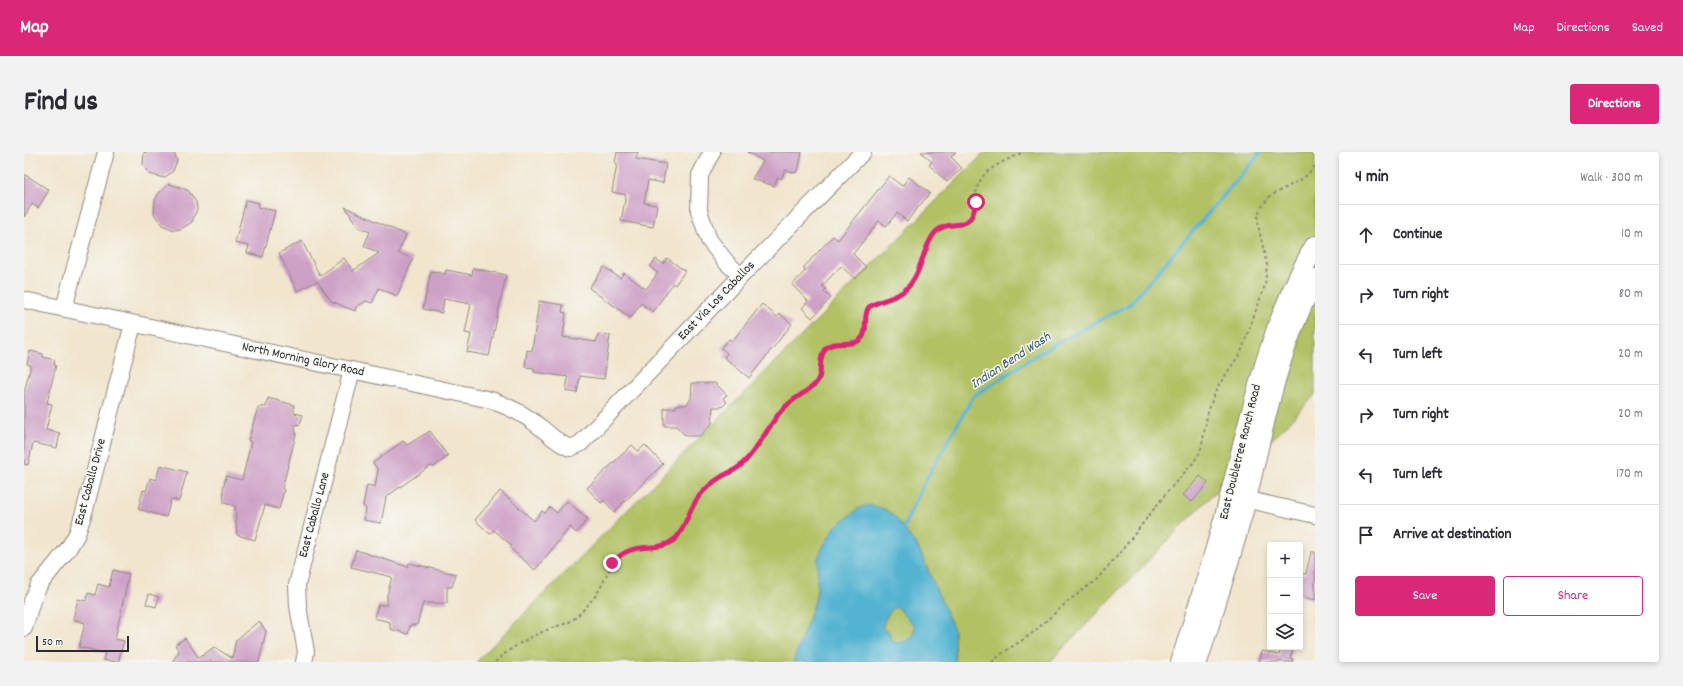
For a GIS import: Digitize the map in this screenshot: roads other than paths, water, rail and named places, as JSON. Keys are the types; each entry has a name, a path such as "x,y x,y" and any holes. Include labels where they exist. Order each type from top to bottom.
{"main road":[{"name":"East Doubletree Ranch Road","path":"1197,662 1234,543 1238,497 1259,380 1276,328 1296,282 1315,246"},
{"name":"East Doubletree Ranch Road","path":"1181,662 1206,583 1238,497 1291,332 1315,278"}],"street":[{"path":"64,308 106,152"},
{"path":"712,152 700,175 699,211 709,240 727,263 741,276"},
{"name":"East Via Los Caballos","path":"570,448 580,444 741,276 863,152"},
{"name":"North Morning Glory Road","path":"24,300 491,400 515,409 540,426 558,443 570,448"},
{"name":"East Caballo Drive","path":"24,628 32,601 40,584 68,549 77,534 86,509 133,324"},
{"name":"East Caballo Lane","path":"304,662 306,652 298,606 297,585 352,370"},
{"path":"1238,497 1315,515"}],"water":[{"path":"872,505 886,510 895,517 918,547 954,630 955,662 793,662 814,604 817,591 818,558 835,527 861,507","holes":["896,607 902,611 903,614 915,626 913,637 906,641 896,643 891,639 889,632 882,627 893,609"]}],"waterway":[{"name":"Indian Bend Wash","path":"902,531 922,487 973,397 1039,353 1130,304 1261,152"}]}
